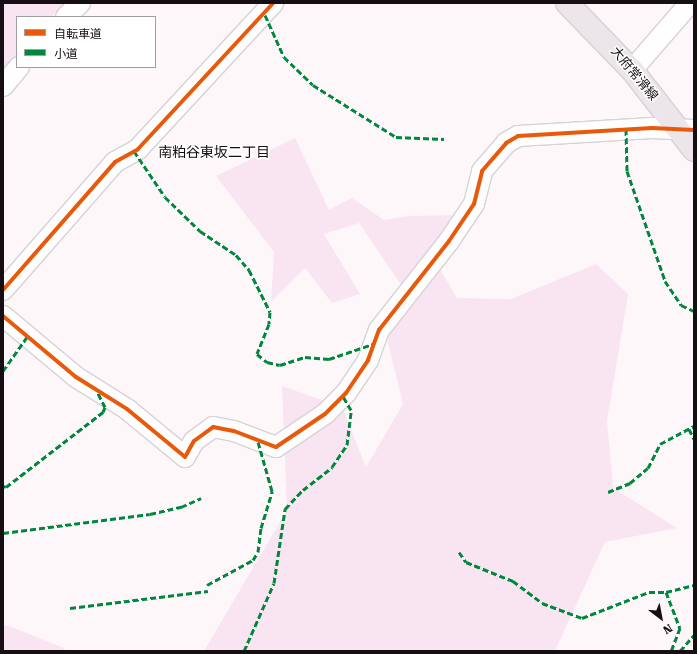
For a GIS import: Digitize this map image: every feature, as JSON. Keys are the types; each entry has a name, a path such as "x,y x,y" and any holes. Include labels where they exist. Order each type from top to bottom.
{"main road":[{"name":"大府常滑線","path":"567,3 632,70 687,131 694,150"}],"street":[{"path":"67,16 80,3"},
{"path":"3,290 115,162 138,149 273,3"},
{"path":"632,70 690,3"},
{"path":"3,86 18,68"},
{"path":"3,316 76,377 127,408 185,457 194,441 213,427 234,431 276,447 325,414 346,393 368,360 379,330 449,241 474,204 482,171 506,143 518,136 652,128 687,131"}],"shaded area":[{"path":"3,3 64,3 53,16 16,16 16,59 3,75"},
{"path":"295,138 329,210 352,198 384,220 410,216 459,215 429,250 457,298 511,299 596,264 628,294 607,421 613,488 677,528 605,542 555,651 204,651 287,510 282,386 342,407 366,467 403,404 384,327 410,298 359,223 324,234 360,294 332,303 305,268 271,302 274,252 216,176"},
{"path":"3,626 9,626 64,648 65,651 3,651"}],"marked path":[{"path":"265,15 284,57 313,85 396,137 444,139"},
{"path":"626,129 627,171 665,281 681,305 694,311"},
{"path":"134,151 165,197 200,231 236,255 249,270 270,312 269,324 257,354 267,362 280,365 305,357 329,359 373,344"},
{"path":"3,371 27,337"},
{"path":"3,486 6,487 103,412 105,407 98,393"},
{"path":"244,651 274,583 285,509 303,490 332,467 347,445 351,410 343,396"},
{"path":"608,492 630,483 648,468 660,444 694,426"},
{"path":"689,429 694,439"},
{"path":"207,585 253,560 258,552 261,528 272,491 258,442"},
{"path":"3,533 150,514 181,507 201,498"},
{"path":"459,552 466,562 513,581 542,603 582,618 649,592 666,592 694,585"},
{"path":"70,608 208,591"},
{"path":"666,592 680,628 671,651"},
{"path":"680,651 694,635"}],"cycle path":[{"path":"3,290 115,162 138,149 273,3"},
{"path":"3,316 76,377 127,409 185,457 194,441 213,427 234,431 276,447 325,414 346,393 368,360 379,330 449,241 474,204 482,171 506,143 518,136 652,128 694,130"}],"district":[{"name":"南粕谷東坂二丁目","path":"214,152"}]}
